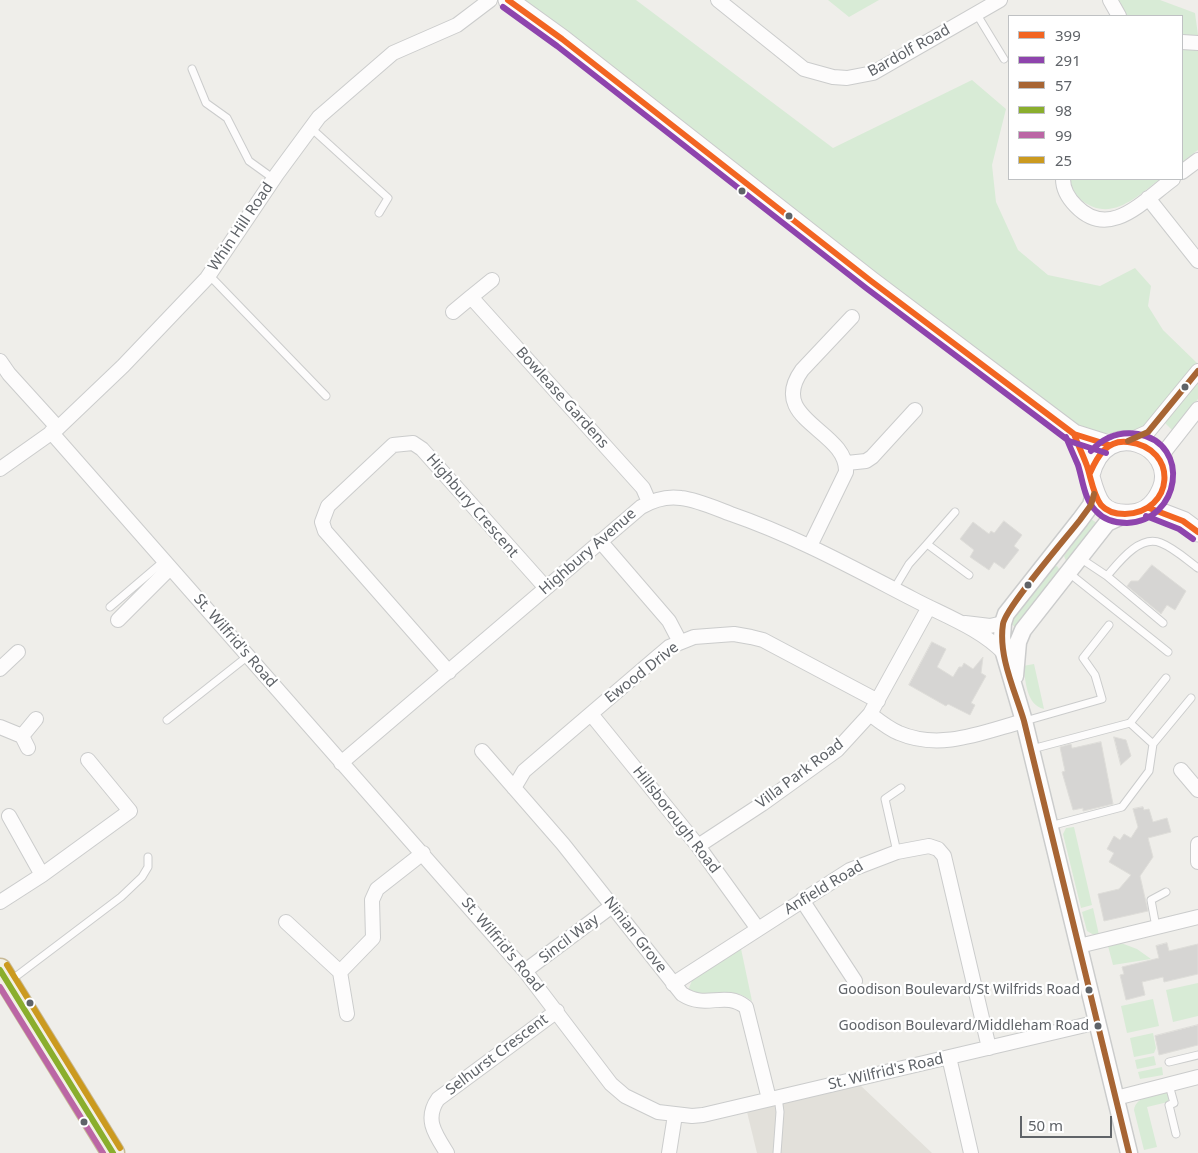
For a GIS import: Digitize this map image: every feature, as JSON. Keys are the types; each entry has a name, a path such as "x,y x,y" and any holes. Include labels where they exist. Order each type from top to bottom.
{"highway":[{"path":"4,976 113,1153"}],"main road":[{"path":"508,0 562,39 871,281 1074,434 1109,445 1128,441 1145,444 1152,450 1163,475 1191,526"},
{"path":"1074,434 1090,475 1094,494 1106,509 1124,515 1136,514 1148,508 1158,498 1163,475"},
{"path":"1090,475 1096,458 1109,445"},
{"path":"1148,508 1191,526"}],"street":[{"name":"Whin Hill Road","path":"0,469 54,430 123,366 210,275 274,179 319,117 392,53 457,25 490,0"},
{"name":"Bardolf Road","path":"718,0 795,63 818,74 833,77 854,77 873,73 1000,0"},
{"path":"1110,0 1118,15"},
{"path":"1183,42 1198,43"},
{"path":"1183,171 1198,160"},
{"path":"1063,180 1063,186 1070,199 1082,212 1097,219 1119,219 1172,180"},
{"path":"1148,198 1198,261"},
{"path":"453,312 492,280"},
{"name":"Bowlease Gardens","path":"471,297 643,488 649,502"},
{"path":"810,546 846,472 847,463 841,452 798,412 794,402 793,390 795,379 852,317"},
{"name":"St. Wilfrid's Road","path":"0,361 54,430 167,564 525,971 557,1011 610,1084 625,1096 641,1105 674,1115 703,1116 1098,1022"},
{"path":"1128,441 1148,432 1198,371"},
{"path":"1163,475 1165,451 1198,409"},
{"path":"847,463 866,461 872,457 915,410"},
{"name":"Highbury Crescent","path":"449,672 325,531 322,522 328,506 393,445 413,443 422,449 546,588"},
{"path":"1094,494 1091,505 1006,614 1002,637 1004,653 1024,721 1129,1153"},
{"name":"Highbury Avenue","path":"341,763 600,542 649,502 662,498 685,498 763,525 810,546 957,621"},
{"path":"1014,684 1018,642 1023,630 1107,523 1124,515"},
{"path":"600,542 669,621 680,642"},
{"path":"1050,558 1068,573"},
{"path":"118,620 167,564"},
{"name":"Villa Park Road","path":"698,846 837,750 870,714 929,607"},
{"path":"957,621 981,626 1003,623"},
{"path":"957,621 997,645 1004,653"},
{"name":"Ewood Drive","path":"514,788 524,771 669,648 694,637 734,634 763,640 878,701"},
{"path":"0,669 18,652"},
{"name":"Hillsborough Road","path":"591,714 698,846 758,929"},
{"path":"870,714 898,733 928,742 947,741 1024,721"},
{"path":"0,727 25,742 36,719"},
{"name":"Ninian Grove","path":"482,751 563,844 673,984 692,1001 735,1000 746,1007 773,1098"},
{"path":"0,902 42,875 130,811 88,760"},
{"path":"1181,770 1198,790"},
{"path":"9,816 42,875"},
{"path":"1198,844 1198,862"},
{"name":"Anfield Road","path":"673,984 850,870 897,852 930,846 938,849 944,856 989,1048"},
{"path":"340,972 373,938 372,900 377,889 423,853"},
{"path":"802,900 855,981"},
{"name":"Sincil Way","path":"525,971 612,906"},
{"path":"1079,946 1198,917"},
{"path":"286,922 340,972 347,1014"},
{"name":"Selhurst Crescent","path":"446,1153 432,1128 433,1107 438,1099 557,1011"},
{"path":"949,1057 971,1153"},
{"path":"1116,1098 1198,1077"},
{"path":"669,1153 674,1115"}],"lane":[{"path":"976,14 1004,59"},
{"path":"192,69 206,103 227,118 249,161 274,179"},
{"path":"311,128 388,198 379,213"},
{"path":"210,275 326,396"},
{"path":"894,589 909,564 955,512"},
{"path":"1107,576 1126,554 1147,542 1161,542 1198,568"},
{"path":"927,544 969,575"},
{"path":"1080,558 1107,576 1163,624"},
{"path":"110,607 167,564"},
{"path":"1068,573 1168,652"},
{"path":"1024,721 1102,699 1095,675 1083,658 1109,624"},
{"path":"167,720 248,656"},
{"path":"1031,749 1130,723 1166,678"},
{"path":"1050,826 1122,807 1149,772 1153,744 1191,698"},
{"path":"1130,723 1153,744"},
{"path":"897,852 885,799 901,788"},
{"path":"4,976 121,897 142,877 148,867 148,857"},
{"path":"1156,927 1151,900 1166,892"},
{"path":"1169,1062 1198,1055"},
{"path":"1170,1085 1174,1103 1169,1105 1176,1134"},
{"path":"773,1098 780,1112 777,1153"}],"shaded area":[{"path":"860,1085 932,1153 757,1153 747,1112"}],"green space":[{"path":"510,0 636,0 833,148 972,80 1006,109 992,165 996,202 1018,250 1048,275 1100,286 1135,268 1151,286 1148,306 1163,330 1198,364 1198,371 1148,432 1074,434"},
{"path":"828,0 879,0 849,17"},
{"path":"1119,0 1160,0 1195,13 1198,35 1183,35 1183,15 1126,15"},
{"path":"1183,47 1198,48 1198,150 1183,161"},
{"path":"1070,180 1159,180 1126,204 1107,209 1097,208 1083,202 1072,187"},
{"path":"1198,382 1198,399 1173,431 1165,423"},
{"path":"1091,519 1100,525 1070,562 1066,561 1064,556"},
{"path":"1057,566 1062,573 1019,630 1011,624 1011,620 1052,567"},
{"path":"1034,664 1044,709 1038,707 1030,698 1026,685 1023,666"},
{"path":"1074,827 1092,905 1081,908 1063,834 1066,828"},
{"path":"1093,908 1099,935 1094,935 1087,931 1082,912"},
{"path":"1121,943 1137,949 1151,959 1113,965 1108,946"},
{"path":"740,944 752,1001 745,996 731,992 693,994 689,988 693,978"},
{"path":"1198,983 1198,1016 1173,1022 1166,990"},
{"path":"1153,999 1159,1026 1127,1033 1121,1006"},
{"path":"1153,1033 1156,1048 1154,1053 1134,1057 1130,1038"},
{"path":"1154,1056 1156,1065 1137,1069 1135,1060"},
{"path":"1162,1067 1163,1075 1140,1079 1138,1072"},
{"path":"1166,1091 1169,1097 1168,1102 1147,1107 1157,1147 1144,1150 1134,1110 1135,1105 1146,1097"}],"building":[{"path":"1004,521 1022,535 1014,546 1019,550 1004,569 994,562 989,570 970,557 974,550 960,539 973,522 989,534 991,531 994,533"},
{"path":"1152,565 1186,591 1175,610 1167,605 1161,614 1127,586 1131,581 1138,581"},
{"path":"932,642 946,649 937,667 953,677 964,663 973,669 983,657 981,673 986,676 971,703 975,705 970,715 948,704 946,706 909,685"},
{"path":"1114,737 1126,740 1131,756 1121,765"},
{"path":"1101,742 1113,804 1083,811 1083,808 1073,810 1062,772 1065,771 1060,747 1071,744 1072,748"},
{"path":"1143,807 1144,810 1149,809 1153,822 1167,818 1171,832 1148,838 1153,857 1140,876 1148,911 1104,921 1098,894 1119,889 1131,875 1109,862 1114,853 1107,849 1114,836 1120,840 1124,834 1131,838 1138,827 1133,809"},
{"path":"1167,943 1169,951 1198,944 1198,974 1164,982 1163,977 1142,982 1145,995 1126,1000 1120,975 1124,974 1122,967 1159,958 1156,946"},
{"path":"1198,1025 1198,1045 1159,1055 1155,1036"}],"transit line":[{"name":"399","path":"508,0 562,39 871,281 1074,434 1109,445"},
{"name":"291","path":"503,7 557,46 866,288 1069,441 1106,453"},
{"name":"57","path":"1128,441 1148,432 1198,371"},
{"name":"291","path":"1066,437 1078,465 1086,495 1099,514 1110,520 1127,523 1145,519 1159,510 1168,497 1173,482 1172,466 1167,452 1155,441 1138,434 1124,433 1112,436 1101,442 1091,451"},
{"name":"399","path":"1074,434 1087,466 1096,496 1101,505 1109,511 1125,514 1141,511 1153,503 1161,492 1164,480 1163,467 1156,456 1145,447 1128,442 1114,443 1104,450 1090,473"},
{"name":"57","path":"1094,494 1091,505 1080,520 1014,603 1003,624 1002,636 1005,661 1024,721 1129,1153"},
{"name":"399","path":"1149,508 1183,521 1198,532"},
{"name":"291","path":"1146,516 1179,529 1193,539"},
{"name":"25","path":"7,965 120,1148"},
{"name":"98","path":"0,970 113,1153"},
{"name":"99","path":"0,987 103,1153"}],"place":[{"name":"Goodison Boulevard/St Wilfrids Road","path":"1089,990"},
{"name":"Goodison Boulevard/Middleham Road","path":"1098,1026"}]}
